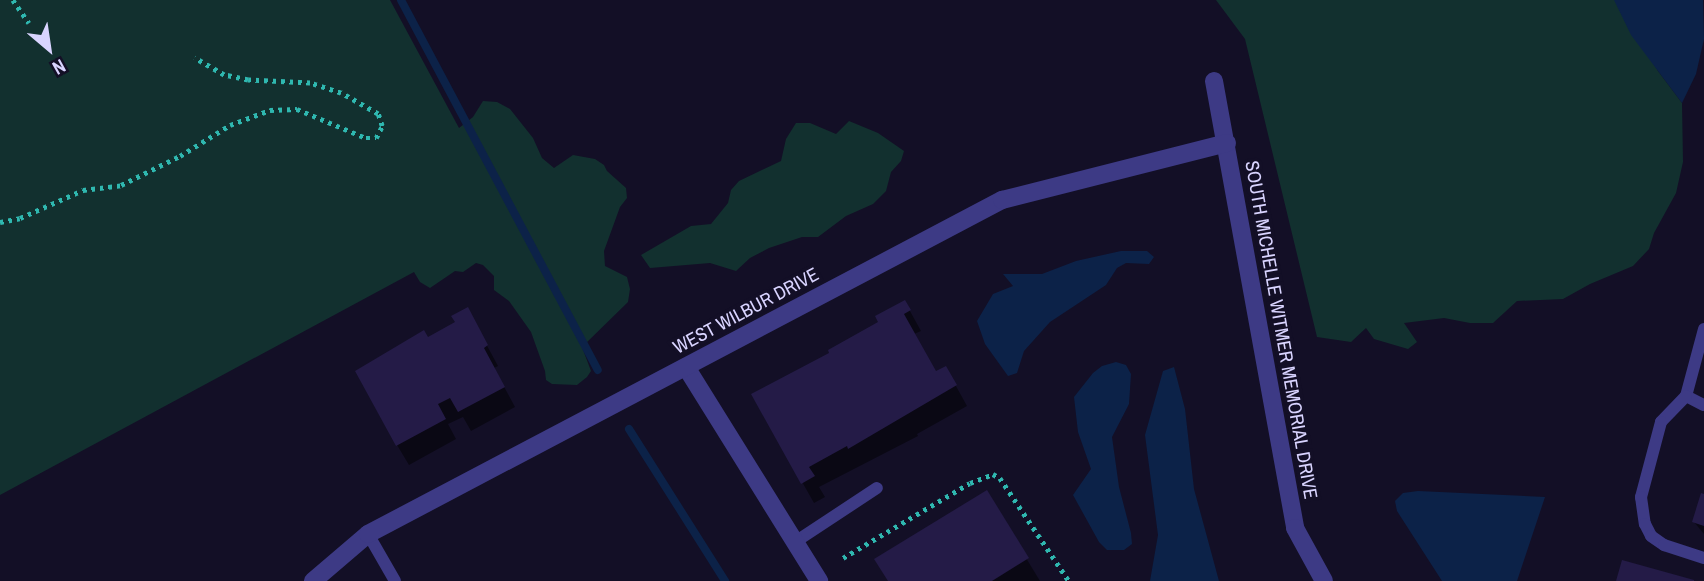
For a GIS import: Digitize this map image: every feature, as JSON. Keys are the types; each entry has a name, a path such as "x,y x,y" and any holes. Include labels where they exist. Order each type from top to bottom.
{"street":[{"name":"SOUTH MICHELLE WITMER MEMORIAL DRIVE","path":"1214,80 1295,528 1324,581"},
{"name":"WEST WILBUR DRIVE","path":"313,581 368,534 1002,200 1227,144"},
{"path":"686,367 818,581"}],"lane":[{"path":"1704,329 1686,396 1661,422 1641,497 1645,524 1651,536 1664,545 1704,558"},
{"path":"1686,396 1704,405"},
{"path":"795,542 877,488"},
{"path":"368,534 395,581"}],"path":[{"path":"13,0 29,23"},
{"path":"0,222 20,218 82,190 121,185 180,156 229,125 271,110 297,109 366,138 376,138 382,126 378,114 341,93 310,83 248,80 224,75 195,58"},
{"path":"843,558 970,483 993,474 1000,478 1069,581"}],"green space":[{"path":"0,0 390,0 459,128 473,117 483,101 497,102 510,109 533,138 542,158 554,168 573,155 595,159 626,188 627,198 620,207 604,251 605,266 627,277 630,289 628,302 582,347 591,371 577,385 552,384 546,380 531,332 509,301 494,290 494,276 483,265 476,263 463,272 455,271 430,288 420,282 414,272 0,495"},
{"path":"1216,0 1615,0 1658,71 1682,103 1683,162 1676,193 1654,233 1649,249 1633,266 1563,299 1517,301 1493,323 1470,323 1444,318 1404,323 1417,342 1408,349 1374,339 1366,328 1351,342 1317,337 1245,39"},
{"path":"849,121 878,133 904,151 901,161 891,172 886,191 873,204 846,216 818,237 802,237 769,248 750,258 736,271 710,263 650,268 641,255 691,226 711,224 728,203 731,190 739,181 781,161 786,139 796,123 810,123 836,134"}],"water":[{"path":"1614,0 1703,0 1704,39 1696,74 1682,103 1631,35"},
{"path":"1121,251 1147,251 1154,257 1149,264 1126,263 1117,268 1106,285 1050,322 1024,351 1017,373 1008,376 985,344 977,321 993,294 1013,286 1003,274 1042,274 1076,261"},
{"path":"1116,362 1126,365 1131,374 1129,404 1112,437 1119,487 1132,544 1124,550 1107,550 1099,542 1073,495 1091,469 1078,432 1074,397 1093,373 1102,366"},
{"path":"1174,367 1185,409 1194,489 1219,581 1150,581 1158,535 1145,435 1163,371"},
{"path":"1418,491 1545,497 1517,581 1442,581 1397,511 1395,501 1403,493"}],"building":[{"path":"905,300 911,310 904,314 936,371 946,366 957,385 848,449 847,446 809,467 815,476 801,484 751,394 829,353 828,350 878,322 875,316"},
{"path":"468,307 488,345 484,348 505,387 458,412 450,398 438,404 446,419 396,446 355,371 424,330 428,337 455,322 451,316"},
{"path":"987,490 1029,558 992,581 888,581 874,559"},
{"path":"1701,493 1704,494 1704,526 1692,522"},
{"path":"1622,560 1694,580 1694,581 1616,581"}],"waterway":[{"path":"401,0 598,370"},
{"path":"629,429 725,581"}]}
